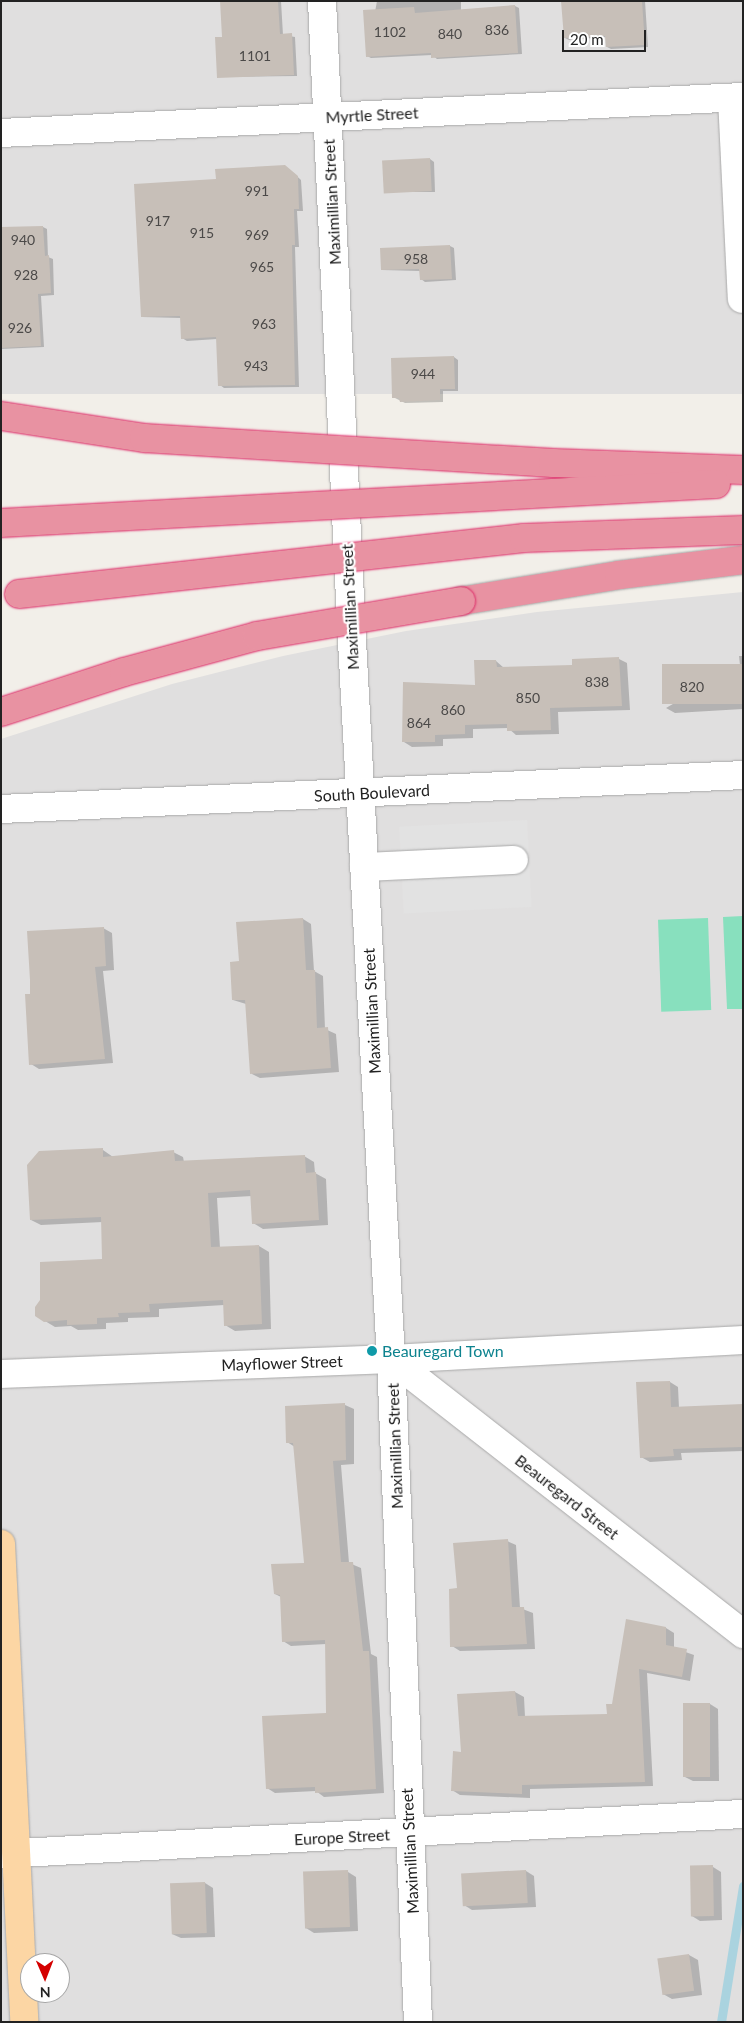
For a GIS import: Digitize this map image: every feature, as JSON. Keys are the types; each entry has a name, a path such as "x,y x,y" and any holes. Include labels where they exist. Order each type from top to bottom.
{"highway":[{"path":"1,416 144,438 553,463 743,470"},
{"path":"1,522 183,511 466,500 743,483"},
{"path":"1,596 524,538 743,530"},
{"path":"1,712 124,672 304,626 619,575 743,560"}],"main road":[{"path":"1,1544 8,1854 24,2022"}],"street":[{"name":"Maximillian Street","path":"322,1 360,793 391,1359 408,1834 418,2022"},
{"name":"Myrtle Street","path":"1,133 737,97"},
{"path":"737,97 742,299"},
{"name":"South Boulevard","path":"1,809 743,775"},
{"path":"364,867 514,860"},
{"name":"Mayflower Street","path":"1,1374 391,1359 743,1340"},
{"name":"Beauregard Street","path":"391,1359 743,1634"},
{"name":"Europe Street","path":"8,1854 408,1834 743,1814"}],"shaded area":[{"path":"1,1 743,1 743,394 1,394"},
{"name":"Beauregard Town","path":"743,592 743,2022 1,2022 1,739 172,684 283,656 406,631 537,612"},
{"path":"527,820 532,907 404,914 399,827"}],"green space":[{"path":"743,916 743,1009 727,1009 723,917"},
{"path":"708,918 711,1010 661,1012 658,920"}],"building":[{"path":"220,1 278,1 280,34 292,33 294,75 217,78 215,37 222,37"},
{"path":"561,1 642,1 645,45 606,47 605,36 564,38"},
{"path":"515,5 518,53 431,58 431,53 366,57 363,10 414,7 415,13"},
{"path":"430,158 432,191 384,193 382,161"},
{"path":"285,165 298,176 299,209 294,209 295,245 292,245 295,385 218,386 216,337 181,339 180,316 141,317 134,184 216,179 215,169"},
{"path":"43,226 45,256 49,255 51,293 38,294 41,346 1,348 1,227"},
{"path":"450,245 452,279 420,280 419,269 381,270 380,248"},
{"path":"454,356 455,389 440,389 440,400 400,402 399,398 392,398 391,358"},
{"path":"619,657 622,706 550,708 551,730 507,731 507,724 465,725 465,734 435,735 435,742 402,742 403,682 475,685 474,660 496,660 497,667 572,665 572,659"},
{"path":"662,664 743,664 743,704 662,704"},
{"path":"303,918 306,970 315,970 317,1028 328,1027 331,1068 250,1074 245,1000 232,1000 230,962 239,961 236,922"},
{"path":"104,927 106,966 95,967 105,1059 29,1065 25,994 30,994 27,931"},
{"path":"103,1148 103,1157 174,1150 175,1161 305,1155 306,1173 316,1172 319,1220 252,1224 250,1190 208,1193 211,1247 259,1245 262,1324 224,1326 223,1300 149,1304 150,1312 118,1313 119,1317 97,1318 97,1324 67,1325 67,1320 44,1322 35,1316 35,1307 40,1300 40,1262 102,1259 101,1217 30,1220 27,1165 39,1151"},
{"path":"670,1381 671,1407 743,1404 743,1447 673,1449 674,1456 640,1458 636,1382"},
{"path":"345,1403 346,1460 333,1461 341,1562 353,1562 363,1651 369,1651 376,1789 315,1793 315,1787 266,1789 262,1716 326,1713 325,1640 282,1642 280,1595 274,1594 271,1564 304,1563 293,1443 286,1443 285,1406"},
{"path":"508,1539 512,1607 524,1607 527,1644 450,1647 449,1589 457,1588 453,1543"},
{"path":"626,1619 666,1627 666,1645 687,1649 682,1677 639,1669 645,1782 522,1785 522,1794 451,1791 453,1751 461,1752 457,1694 515,1691 518,1716 607,1714 606,1704 612,1704"},
{"path":"683,1703 710,1703 710,1777 683,1777"},
{"path":"690,1865 713,1865 714,1916 691,1916"},
{"path":"348,1870 350,1927 305,1929 303,1872"},
{"path":"526,1870 528,1903 463,1906 461,1873"},
{"path":"205,1882 207,1933 172,1934 170,1883"},
{"path":"689,1954 694,1991 662,1995 657,1958"}],"waterway":[{"path":"721,2022 743,1886"}],"place":[{"name":"Beauregard Town","path":"372,1351"}]}
